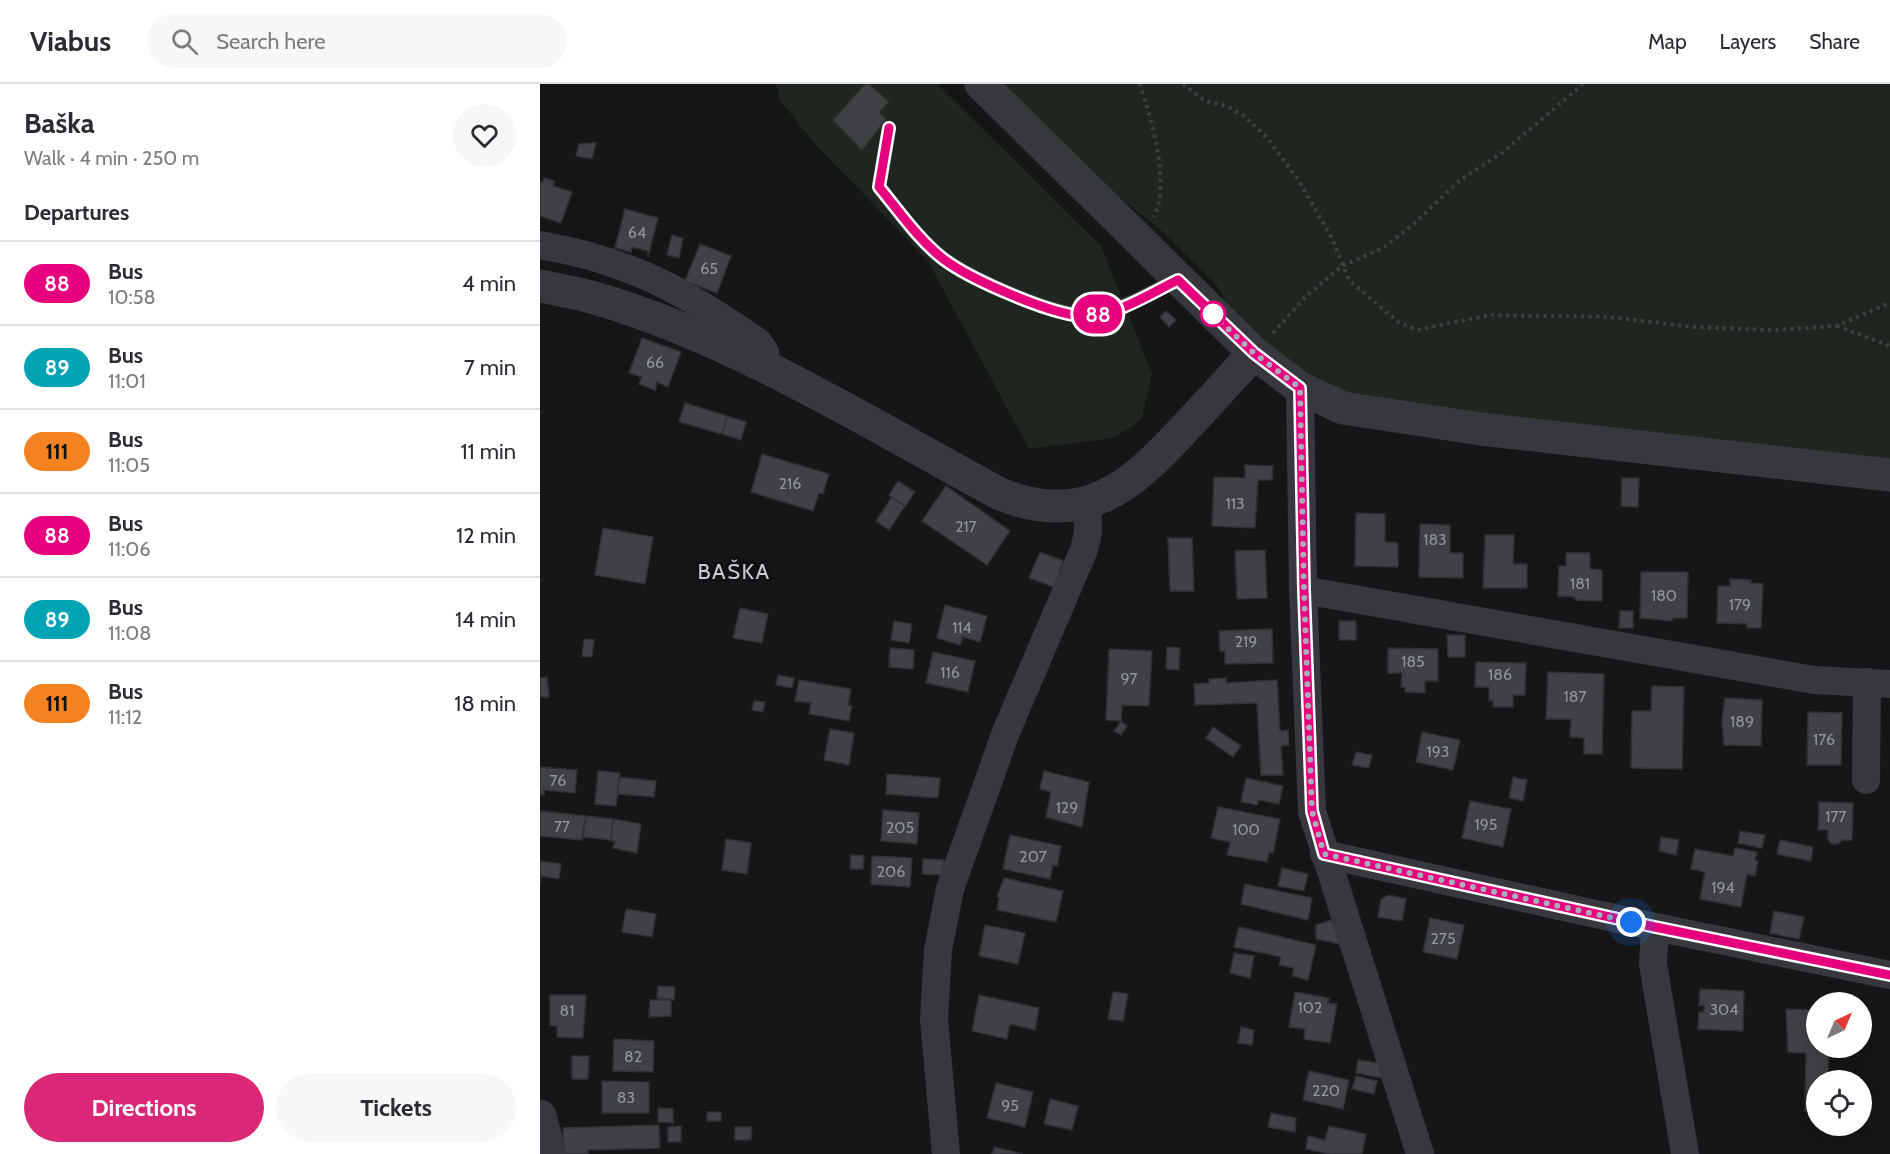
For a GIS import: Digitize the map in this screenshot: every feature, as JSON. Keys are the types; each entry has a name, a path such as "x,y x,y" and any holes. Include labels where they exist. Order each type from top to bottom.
{"street":[{"path":"981,84 1141,245 1254,353 1300,388 1343,408 1410,419 1890,475"},
{"path":"540,245 579,252 616,263 665,284 758,342 765,352 765,368"},
{"path":"540,286 597,298 678,327 765,368 1000,494 1021,502 1042,506 1085,503 1115,491 1140,475 1254,353"},
{"path":"1300,388 1312,811 1420,1154"},
{"path":"946,1154 934,1019 938,950 950,889 1006,732 1083,552 1089,533 1089,519 1085,503"},
{"path":"1304,590 1814,680 1878,683 1866,780"},
{"path":"1324,854 1655,927 1890,975"},
{"path":"1655,927 1653,963 1685,1154"},
{"path":"540,1116 550,1154"}],"lane":[{"path":"889,128 879,187 941,257 964,273 1045,307 1078,316 1104,313 1178,280"}],"path":[{"path":"1140,84 1154,128 1161,202 1141,245"},
{"path":"1183,84 1205,101 1227,106 1245,116 1268,139 1297,178 1331,236 1349,280 1359,291 1398,322 1418,330 1490,315 1610,317 1692,327 1775,330 1836,326 1890,303"},
{"path":"1254,353 1306,296 1342,266 1383,248 1415,224 1460,180 1502,153 1583,84"},
{"path":"1836,326 1890,346"}],"shaded area":[{"path":"776,84 937,84 1101,246 1152,374 1142,417 1133,426 1112,438 1029,449 928,261 814,143 780,100"},
{"path":"981,84 1890,84 1890,475 1343,408 1254,353 1216,284 1162,231 999,101"}],"building":[{"path":"865,84 869,84 889,102 879,112 886,119 862,150 833,120"},
{"path":"596,143 592,159 576,156 579,144"},
{"path":"544,178 554,181 553,186 572,192 561,223 540,216 540,182 543,182"},
{"path":"625,209 658,218 648,257 648,251 632,247 631,252 615,248"},
{"path":"672,235 683,238 679,258 667,255"},
{"path":"700,244 731,256 717,293 685,281"},
{"path":"1166,311 1176,320 1169,327 1160,317"},
{"path":"642,338 681,352 668,387 657,382 655,390 639,384 642,377 629,373"},
{"path":"685,403 727,416 722,434 679,422"},
{"path":"727,416 746,422 741,440 722,434"},
{"path":"762,454 829,474 823,494 819,493 813,511 751,492"},
{"path":"1245,465 1273,466 1272,480 1258,480 1255,528 1212,526 1214,477 1245,478"},
{"path":"1622,478 1639,478 1638,507 1621,506"},
{"path":"898,481 915,492 905,506 889,495"},
{"path":"946,486 1010,531 987,565 922,521"},
{"path":"892,497 905,506 889,530 876,521"},
{"path":"1356,513 1385,514 1385,542 1398,543 1398,567 1355,566"},
{"path":"1420,524 1450,525 1450,553 1463,553 1463,578 1419,577"},
{"path":"603,528 653,537 645,584 595,575"},
{"path":"1485,535 1514,535 1513,564 1527,564 1527,588 1483,588"},
{"path":"1168,538 1192,538 1194,591 1170,591"},
{"path":"1265,550 1267,598 1237,599 1235,551"},
{"path":"1040,552 1063,561 1054,587 1029,578"},
{"path":"1566,553 1590,553 1590,569 1602,570 1602,601 1575,600 1575,597 1558,596 1559,566 1566,566"},
{"path":"1641,572 1688,572 1687,618 1672,618 1672,621 1640,618"},
{"path":"1730,579 1751,580 1751,583 1763,584 1761,628 1747,628 1747,624 1717,623 1718,586 1730,586"},
{"path":"945,605 987,616 980,642 963,637 960,645 937,638"},
{"path":"740,608 768,614 762,643 733,638"},
{"path":"1620,611 1633,611 1633,628 1619,628"},
{"path":"894,621 912,624 909,643 891,640"},
{"path":"1339,621 1356,621 1356,640 1339,640"},
{"path":"1272,629 1273,663 1225,664 1225,651 1220,651 1219,631"},
{"path":"1447,635 1465,635 1465,657 1448,657"},
{"path":"584,639 594,640 592,657 582,656"},
{"path":"1167,647 1180,648 1179,670 1166,669"},
{"path":"890,648 914,650 913,669 889,667"},
{"path":"1388,648 1438,649 1438,681 1425,681 1425,693 1405,692 1405,687 1401,687 1402,673 1388,673"},
{"path":"1109,649 1152,651 1149,706 1122,705 1121,721 1106,720"},
{"path":"933,652 975,661 968,692 926,683"},
{"path":"1476,662 1526,663 1525,695 1513,695 1513,707 1493,707 1493,701 1489,701 1489,687 1475,687"},
{"path":"1548,672 1604,674 1602,754 1584,754 1584,738 1570,737 1571,719 1546,719"},
{"path":"778,675 794,678 792,688 776,685"},
{"path":"547,677 549,697 540,697 540,678"},
{"path":"1226,678 1226,683 1277,680 1280,731 1288,730 1289,745 1281,746 1283,775 1261,775 1257,703 1195,705 1194,684 1209,683 1209,679"},
{"path":"799,680 851,689 848,705 852,706 849,721 809,714 811,703 795,701"},
{"path":"1652,686 1684,687 1682,769 1631,768 1632,711 1651,711"},
{"path":"1725,698 1762,700 1761,746 1724,745 1722,720"},
{"path":"754,701 765,702 763,712 752,710"},
{"path":"1808,712 1842,713 1841,765 1807,765"},
{"path":"1121,721 1127,726 1121,735 1114,731"},
{"path":"1213,727 1241,746 1233,757 1206,738"},
{"path":"830,729 854,733 849,765 824,760"},
{"path":"1422,732 1460,740 1453,770 1416,762"},
{"path":"1356,752 1372,755 1369,768 1352,765"},
{"path":"540,767 577,770 575,793 544,790 544,795 540,794"},
{"path":"598,771 620,773 616,806 595,804"},
{"path":"1044,771 1089,782 1082,827 1046,817 1051,792 1040,789"},
{"path":"887,774 940,778 938,798 886,794"},
{"path":"619,777 656,781 654,797 618,794"},
{"path":"1513,777 1527,780 1523,801 1509,798"},
{"path":"1246,778 1283,786 1279,804 1259,800 1257,805 1241,802"},
{"path":"1470,801 1511,809 1503,847 1462,838"},
{"path":"1819,802 1853,803 1852,840 1842,840 1838,844 1832,844 1828,840 1828,830 1818,830"},
{"path":"1218,807 1280,819 1273,853 1269,852 1267,862 1227,855 1230,842 1211,838"},
{"path":"883,810 919,813 917,844 881,841"},
{"path":"540,811 586,816 582,840 540,836"},
{"path":"586,816 613,819 611,840 582,837"},
{"path":"613,819 641,824 637,853 613,848 615,841 611,841"},
{"path":"1740,831 1765,835 1762,848 1738,843"},
{"path":"1010,835 1061,846 1057,866 1053,865 1050,879 1003,869"},
{"path":"1661,837 1679,840 1676,855 1659,851"},
{"path":"726,839 751,843 747,874 722,870"},
{"path":"1780,840 1813,847 1811,861 1777,854"},
{"path":"1735,848 1757,852 1755,860 1758,861 1755,876 1747,874 1741,907 1700,899 1705,872 1691,869 1695,849 1733,856"},
{"path":"851,855 864,856 863,869 850,869"},
{"path":"872,856 912,858 910,887 871,884"},
{"path":"923,859 944,860 943,875 922,874"},
{"path":"540,861 561,864 559,879 541,876 540,886"},
{"path":"1282,868 1308,874 1304,891 1278,886"},
{"path":"1004,878 1063,891 1056,922 997,910 999,898 997,897"},
{"path":"1245,884 1312,898 1308,920 1241,904"},
{"path":"1389,895 1406,899 1402,921 1378,917 1381,899"},
{"path":"626,909 656,914 652,937 622,932"},
{"path":"1774,911 1804,917 1799,939 1770,933"},
{"path":"1430,918 1464,925 1457,959 1423,952"},
{"path":"1332,920 1340,944 1316,939 1316,925"},
{"path":"985,925 1025,933 1018,964 979,956"},
{"path":"1239,927 1316,945 1308,980 1292,976 1294,968 1279,965 1281,957 1234,947"},
{"path":"1234,953 1254,956 1250,978 1230,973"},
{"path":"658,986 675,987 674,1000 657,998"},
{"path":"1700,989 1744,991 1743,1031 1698,1029 1699,1012 1704,1012 1704,1005 1699,1006"},
{"path":"1113,992 1128,994 1123,1021 1108,1019"},
{"path":"1295,992 1329,998 1328,1003 1337,1004 1330,1043 1304,1039 1305,1029 1289,1027"},
{"path":"550,995 586,995 583,1038 557,1037 557,1026 550,1025"},
{"path":"979,995 1039,1008 1035,1030 1010,1024 1007,1039 972,1031"},
{"path":"650,1000 671,1000 671,1016 649,1017"},
{"path":"1786,1009 1806,1010 1806,1053 1788,1052"},
{"path":"1241,1027 1254,1030 1252,1045 1238,1043"},
{"path":"614,1039 654,1041 653,1072 613,1071"},
{"path":"1806,1053 1806,1058 1829,1058 1828,1070 1806,1070 1805,1111"},
{"path":"572,1056 589,1056 588,1079 572,1079"},
{"path":"1358,1060 1379,1063 1383,1078 1356,1073"},
{"path":"1309,1071 1349,1080 1343,1109 1303,1100"},
{"path":"1356,1076 1377,1081 1374,1094 1352,1089"},
{"path":"602,1081 649,1082 649,1113 602,1113"},
{"path":"996,1083 1033,1092 1025,1127 987,1118"},
{"path":"1050,1099 1078,1106 1072,1130 1044,1124"},
{"path":"658,1108 673,1109 673,1123 658,1122"},
{"path":"707,1112 721,1112 721,1121 707,1121"},
{"path":"1271,1113 1296,1118 1295,1132 1268,1127"},
{"path":"659,1125 660,1148 588,1150 588,1154 564,1154 563,1128"},
{"path":"681,1126 681,1142 668,1142 668,1127"},
{"path":"1329,1126 1366,1134 1362,1154 1329,1154 1306,1149 1308,1136 1325,1140"},
{"path":"735,1127 752,1127 751,1140 735,1140"},
{"path":"994,1147 1023,1154 992,1154"}],"bus line":[{"name":"88","path":"889,128 879,187 941,257 964,273 1045,307 1078,316 1104,313 1178,280 1254,353 1300,388 1312,811 1324,854 1655,927 1890,975"}],"district":[{"name":"BAŠKA","path":"734,571"}],"route":[{"path":"1213,314 1205,307 1254,353 1300,388 1312,811 1324,854 1631,922"}]}
